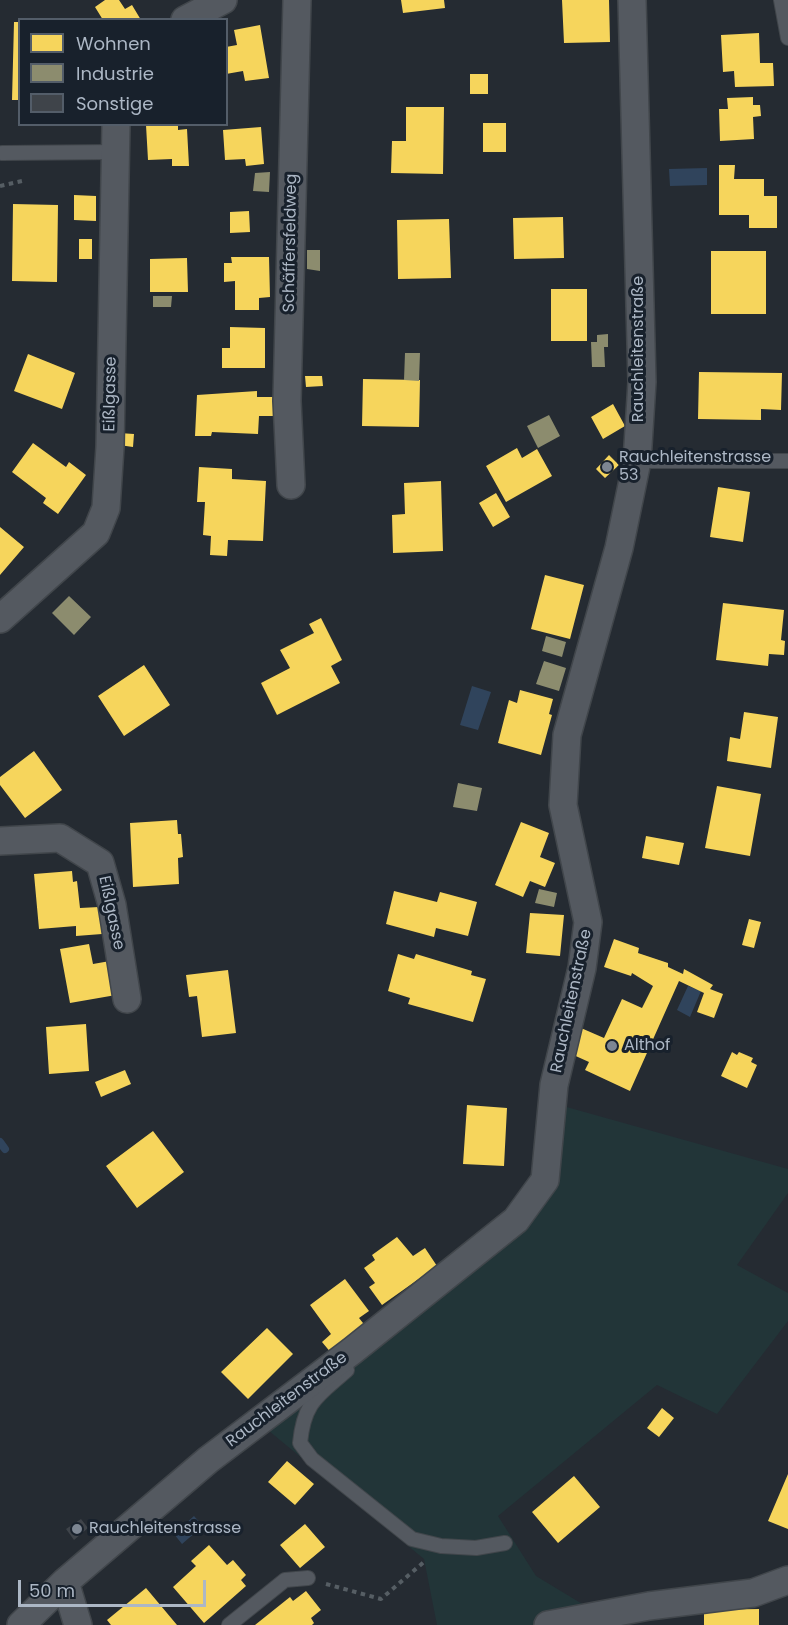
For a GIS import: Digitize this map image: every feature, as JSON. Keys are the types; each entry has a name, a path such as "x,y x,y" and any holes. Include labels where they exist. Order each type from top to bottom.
{"street":[{"name":"Schäffersfeldweg","path":"291,485 287,401 297,0"},
{"name":"Rauchleitenstraße","path":"21,1625 65,1582 208,1460 352,1351 516,1220 545,1180 554,1085 582,968 588,922 563,805 567,735 619,548 637,461 642,382 632,0"},
{"name":"Eißlgasse","path":"0,619 96,533 106,508 111,447 116,126"},
{"name":"Eißlgasse","path":"0,841 60,838 100,863 112,905 127,999"},
{"path":"548,1625 649,1606 753,1593 788,1580"},
{"path":"65,1582 78,1625"}],"lane":[{"path":"781,0 788,38"},
{"path":"2,153 116,152"},
{"path":"637,461 788,461"},
{"path":"352,1351 347,1370 311,1402 302,1422 300,1443 312,1459 412,1539 441,1546 476,1548 505,1543"},
{"path":"229,1625 285,1580 308,1578"}],"path":[{"path":"0,186 22,181"},
{"path":"308,1578 381,1599 441,1546"}],"green space":[{"path":"563,1106 788,1169 788,1193 737,1265 788,1293 788,1321 717,1414 657,1385 498,1516 536,1576 617,1625 437,1625 424,1559 263,1426 525,1227"}],"water":[{"path":"707,168 707,185 670,186 669,169"},
{"path":"472,686 491,692 478,730 460,725"},
{"path":"688,986 701,991 690,1017 677,1010"},
{"path":"194,1516 203,1526 182,1544 174,1534"}],"building: Wohnen":[{"path":"105,0 119,0 125,9 132,5 140,18 102,18 95,7"},
{"path":"401,0 444,0 445,8 403,13"},
{"path":"562,0 609,0 610,42 564,43"},
{"path":"14,22 18,22 18,100 12,100"},
{"path":"260,25 269,78 245,81 243,71 228,74 228,47 237,45 234,30"},
{"path":"759,33 760,63 773,63 774,86 735,87 734,71 723,72 721,35"},
{"path":"470,74 488,74 488,94 470,94"},
{"path":"753,97 753,105 760,105 761,116 753,117 754,139 720,141 719,109 728,109 727,98"},
{"path":"406,107 444,107 443,174 391,173 392,141 406,141"},
{"path":"483,123 506,123 506,152 483,152"},
{"path":"146,126 178,126 178,130 187,129 189,166 172,166 172,159 148,160"},
{"path":"261,127 264,164 246,166 245,159 225,160 223,130"},
{"path":"719,165 735,165 734,179 764,179 764,196 777,196 777,228 749,228 749,215 719,215"},
{"path":"74,195 96,196 96,221 74,220"},
{"path":"13,204 58,205 57,282 12,281"},
{"path":"249,211 250,232 230,233 230,212"},
{"path":"563,217 564,258 514,259 513,218"},
{"path":"449,219 451,278 398,279 397,220"},
{"path":"79,239 92,239 92,259 79,259"},
{"path":"711,251 766,251 766,314 711,314"},
{"path":"231,257 269,257 270,297 259,298 259,310 235,310 235,281 224,282 224,263 232,263"},
{"path":"187,258 188,292 150,292 150,259"},
{"path":"551,289 587,289 587,341 551,341"},
{"path":"230,327 265,328 265,368 222,368 222,348 230,348"},
{"path":"28,354 75,373 62,409 14,391"},
{"path":"699,372 782,373 781,410 761,409 761,420 698,419"},
{"path":"305,376 322,376 323,386 306,387"},
{"path":"363,379 420,380 419,427 362,426"},
{"path":"257,391 257,397 273,397 273,416 259,416 258,434 212,432 211,436 195,436 197,395"},
{"path":"613,404 625,426 603,439 591,417"},
{"path":"119,433 134,434 133,447 119,445"},
{"path":"33,443 66,467 69,462 86,475 58,514 43,503 46,498 12,472"},
{"path":"517,448 522,458 537,449 552,476 506,502 486,466"},
{"name":"Rauchleitenstrasse 53","path":"609,455 619,465 605,478 596,469"},
{"path":"199,467 232,469 232,479 266,481 263,541 228,540 227,556 210,555 211,536 203,535 205,502 197,502"},
{"path":"441,481 443,551 393,553 392,515 405,514 404,483"},
{"path":"718,487 750,492 743,542 710,537"},
{"path":"496,493 510,517 493,527 479,503"},
{"path":"0,527 24,547 0,575"},
{"path":"545,575 584,585 570,639 531,629"},
{"path":"723,603 784,610 781,640 785,641 784,655 769,654 768,666 716,660"},
{"path":"321,618 342,660 331,666 340,683 277,715 261,683 290,668 280,650 314,633 309,624"},
{"path":"144,665 170,705 124,736 98,696"},
{"path":"520,690 553,699 549,714 552,715 541,755 498,743 509,700 517,703"},
{"path":"744,712 778,717 771,768 727,761 730,737 740,739"},
{"path":"34,751 62,790 25,818 0,785 0,777"},
{"path":"717,786 761,794 750,856 705,848"},
{"path":"177,820 183,857 178,858 179,884 133,887 130,823"},
{"path":"521,822 549,833 540,857 555,863 545,887 530,881 523,897 495,885"},
{"path":"646,836 684,843 679,865 642,858"},
{"path":"72,871 73,882 77,881 80,908 99,907 102,934 76,936 76,926 39,929 34,874"},
{"path":"394,891 437,902 440,892 477,902 468,936 436,928 434,937 386,924"},
{"path":"530,913 564,915 560,956 526,953"},
{"path":"749,919 761,922 754,948 742,945"},
{"path":"614,939 639,948 638,953 668,963 668,967 683,974 684,969 713,985 710,989 723,994 714,1018 697,1012 704,993 679,981 630,1091 585,1070 589,1062 569,1053 581,1028 604,1038 622,999 642,1008 653,986 632,973 631,976 604,967"},
{"path":"89,944 93,964 110,961 116,995 70,1003 60,949"},
{"path":"398,954 414,959 416,954 472,971 471,975 486,979 473,1022 408,1004 410,998 388,991"},
{"path":"228,970 236,1033 202,1037 197,996 189,997 186,975"},
{"path":"86,1024 89,1071 49,1074 46,1027"},
{"path":"732,1052 737,1055 739,1052 753,1058 751,1062 757,1065 747,1088 721,1076"},
{"path":"125,1070 131,1084 101,1097 95,1082"},
{"path":"467,1105 507,1108 504,1166 463,1164"},
{"path":"153,1131 184,1172 137,1208 106,1166"},
{"path":"397,1237 413,1256 425,1248 437,1266 382,1305 369,1287 375,1283 364,1268 375,1260 372,1255"},
{"path":"345,1279 369,1311 359,1318 367,1328 332,1354 322,1342 331,1334 310,1305"},
{"path":"267,1328 293,1354 248,1399 221,1372"},
{"path":"662,1408 674,1418 659,1437 647,1428"},
{"path":"287,1461 314,1484 295,1505 268,1482"},
{"path":"788,1474 788,1529 768,1521"},
{"path":"574,1476 600,1507 558,1543 532,1512"},
{"path":"305,1524 325,1547 300,1568 280,1545"},
{"path":"209,1545 227,1565 233,1560 246,1575 241,1580 246,1586 204,1623 173,1587 196,1566 191,1561"},
{"path":"146,1588 177,1625 111,1625 107,1620"},
{"path":"306,1591 321,1610 311,1618 314,1623 312,1625 255,1625 290,1597 293,1601"},
{"path":"759,1609 759,1625 704,1625 704,1610"}],"building: Industrie":[{"path":"270,172 269,192 253,191 255,173"},
{"path":"307,250 320,250 320,271 307,269"},
{"path":"153,296 172,296 171,307 153,307"},
{"path":"608,334 608,347 604,347 605,367 592,367 591,342 597,342 597,335"},
{"path":"405,353 420,353 419,381 404,380"},
{"path":"549,415 560,436 538,448 527,426"},
{"path":"69,596 91,617 74,635 52,613"},
{"path":"546,636 566,642 562,657 542,651"},
{"path":"544,661 566,668 559,691 536,684"},
{"path":"458,783 482,788 477,811 453,807"},
{"path":"539,889 557,893 554,907 535,903"}],"building: Sonstige":[{"name":"Rauchleitenstrasse","path":"81,1519 88,1528 74,1540 66,1529"}],"waterway":[{"path":"0,1142 5,1149"}],"place":[{"name":"Rauchleitenstrasse 53","path":"607,467"},
{"name":"Althof","path":"612,1046"},
{"name":"Rauchleitenstrasse","path":"77,1529"}]}
